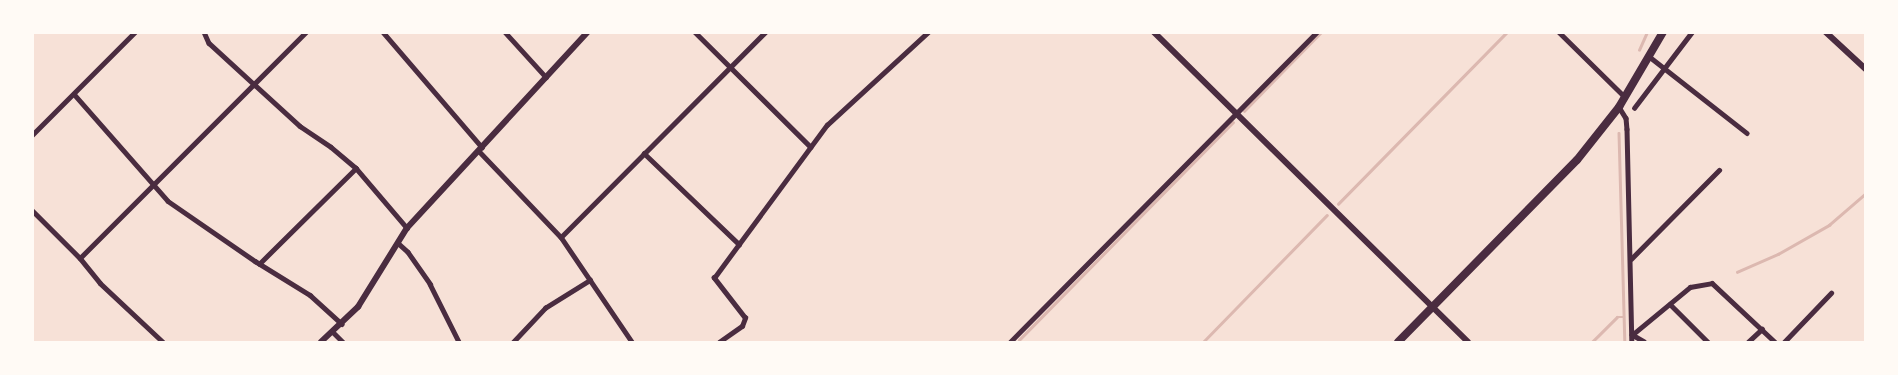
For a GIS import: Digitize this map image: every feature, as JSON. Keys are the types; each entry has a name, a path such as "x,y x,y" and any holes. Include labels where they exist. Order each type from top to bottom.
{"highway":[{"path":"1398,342 1559,180 1619,107 1663,32"}],"street":[{"path":"32,135 135,32"},
{"path":"204,32 209,42 254,85 300,126 331,147 356,168 407,228"},
{"path":"80,258 306,32"},
{"path":"383,32 481,149 561,236 632,342"},
{"path":"505,32 546,77"},
{"path":"322,342 342,324 364,298 407,228 588,32"},
{"path":"695,32 811,147"},
{"path":"561,236 765,32"},
{"path":"719,342 742,326 745,318 714,278 827,125 928,32"},
{"path":"1154,32 1468,342"},
{"path":"1010,342 1316,32"},
{"path":"1559,32 1625,97"},
{"path":"1634,108 1692,32"},
{"path":"1826,32 1866,69"},
{"path":"1650,56 1666,66 1747,133"},
{"path":"74,94 168,201 259,264 310,294 342,324"},
{"path":"1619,107 1626,118 1627,128 1632,342"},
{"path":"644,153 739,244"},
{"path":"259,264 356,168"},
{"path":"1631,260 1719,170"},
{"path":"32,210 80,258 100,283 163,342"},
{"path":"398,243 408,252 430,284 459,342"},
{"path":"513,342 545,308 590,280"},
{"path":"1632,335 1690,287 1712,283 1775,342"},
{"path":"1784,342 1831,293"},
{"path":"1670,304 1708,342"},
{"path":"1748,342 1762,329"},
{"path":"333,332 343,342"},
{"path":"1632,335 1644,342"}],"waterway":[{"path":"1244,111 1321,32"},
{"path":"1338,204 1507,32"},
{"path":"1639,50 1647,32"},
{"path":"1019,340 1233,122"},
{"path":"1619,133 1625,342"},
{"path":"1737,272 1778,254 1829,225 1866,193"},
{"path":"1203,342 1327,215"},
{"path":"1592,342 1617,317 1624,317"}]}
